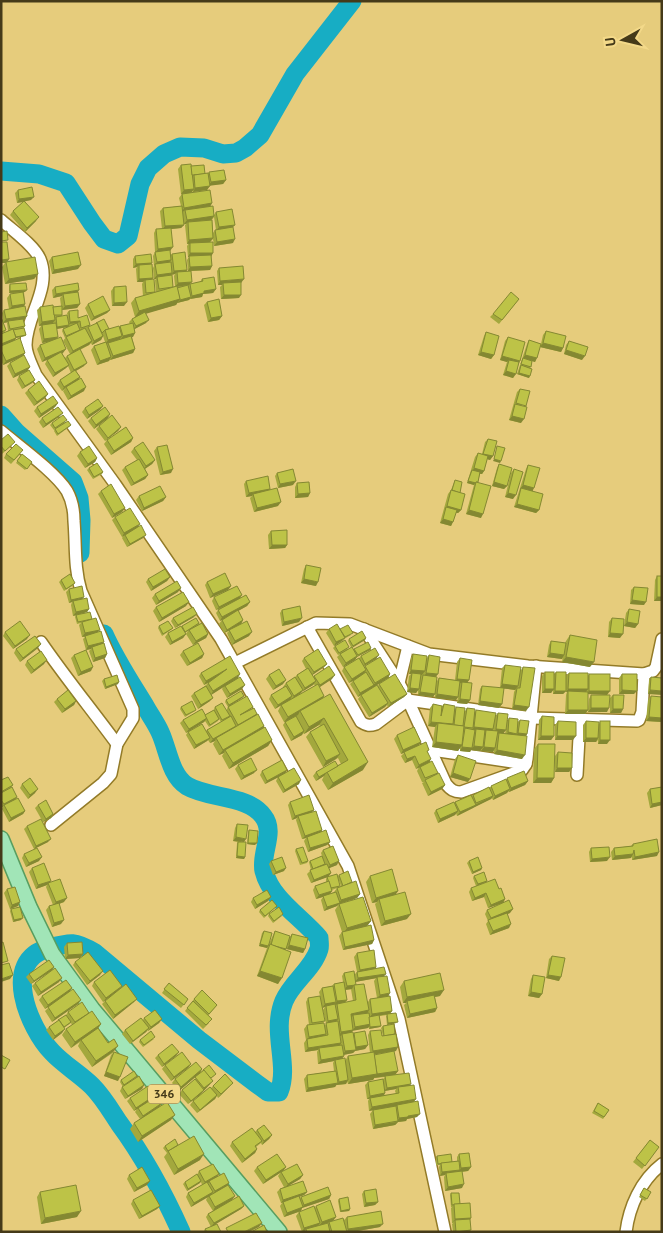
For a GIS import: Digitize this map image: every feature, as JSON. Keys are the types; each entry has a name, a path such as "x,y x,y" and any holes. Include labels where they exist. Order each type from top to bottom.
{"main road":[{"name":"346","path":"1,839 49,948 92,1009 279,1232"}],"street":[{"path":"1,220 34,250 40,258 43,275 41,289 27,334 26,347 28,358 36,374 121,492 221,639 348,866 399,1019 445,1232"},
{"path":"1,431 57,479 71,500 74,519 76,577 133,709 133,718 117,744 111,774 103,783 51,825"},
{"path":"234,663 316,623 350,624 430,654 536,666 644,674 656,668 662,638"},
{"path":"307,627 361,722 371,726 408,700 532,718 639,720 642,712 644,674"},
{"path":"364,630 399,683 432,750 446,784 451,790 456,792 461,792 522,770 526,764 536,666"},
{"path":"41,642 67,680 90,707 117,744"},
{"path":"399,683 408,646"},
{"path":"577,775 580,719"},
{"path":"432,750 526,764"},
{"path":"626,1232 631,1207 635,1199 654,1170 662,1164"}],"building":[{"path":"191,164 194,189 184,190 181,165"},
{"path":"204,165 205,174 192,175 191,166"},
{"path":"224,170 226,180 211,182 209,172"},
{"path":"208,173 210,186 195,188 194,175"},
{"path":"32,187 34,197 19,199 18,190"},
{"path":"210,190 212,203 184,208 182,194"},
{"path":"24,201 39,217 27,228 13,211"},
{"path":"182,206 184,225 165,226 163,208"},
{"path":"213,206 214,216 187,220 185,210"},
{"path":"232,209 235,225 219,227 216,212"},
{"path":"212,220 213,238 189,240 188,222"},
{"path":"233,227 235,239 217,242 215,230"},
{"path":"171,228 173,247 158,249 156,229"},
{"path":"7,231 8,240 1,241 1,232"},
{"path":"1,242 7,242 9,259 1,260"},
{"path":"213,242 213,253 190,253 190,243"},
{"path":"170,250 171,260 157,262 155,252"},
{"path":"78,252 81,265 54,270 52,257"},
{"path":"185,252 187,270 174,271 172,254"},
{"path":"151,254 152,263 136,264 135,256"},
{"path":"211,255 212,266 190,267 189,256"},
{"path":"35,257 38,274 9,279 6,262"},
{"path":"171,262 172,273 157,275 155,264"},
{"path":"152,264 153,278 139,279 139,265"},
{"path":"243,266 244,279 220,281 219,268"},
{"path":"191,271 192,282 178,283 177,272"},
{"path":"172,275 173,287 159,289 157,277"},
{"path":"214,277 216,289 192,296 190,284"},
{"path":"154,279 155,292 146,293 145,280"},
{"path":"241,282 241,295 224,295 223,283"},
{"path":"26,283 27,290 10,291 10,284"},
{"path":"78,283 79,290 56,294 55,287"},
{"path":"188,285 191,297 180,300 177,288"},
{"path":"126,286 127,302 114,303 114,287"},
{"path":"177,286 180,299 139,311 135,298"},
{"path":"23,292 25,304 12,306 10,294"},
{"path":"78,292 80,304 65,306 63,294"},
{"path":"511,292 519,299 502,320 493,314"},
{"path":"103,296 110,310 94,317 88,304"},
{"path":"219,299 222,316 211,318 207,302"},
{"path":"53,305 55,320 42,322 40,307"},
{"path":"25,306 27,316 6,319 4,310"},
{"path":"62,306 62,315 54,315 53,307"},
{"path":"78,310 78,318 87,315 90,325 81,328 80,321 70,322 69,311"},
{"path":"145,312 149,320 136,326 132,319"},
{"path":"67,315 69,325 57,327 56,317"},
{"path":"1,317 6,330 1,332"},
{"path":"23,319 25,326 10,329 8,321"},
{"path":"104,319 109,329 102,333 96,323"},
{"path":"56,323 58,337 44,339 42,325"},
{"path":"77,323 80,330 66,336 63,329"},
{"path":"97,323 103,336 94,341 88,327"},
{"path":"133,323 135,333 123,336 120,326"},
{"path":"119,326 122,336 108,340 105,330"},
{"path":"24,328 26,335 16,337 13,330"},
{"path":"85,328 92,341 73,351 66,337"},
{"path":"13,329 16,338 1,344 1,334"},
{"path":"546,331 566,336 563,348 543,343"},
{"path":"486,332 499,336 494,355 481,352"},
{"path":"131,336 135,349 113,356 108,343"},
{"path":"61,337 66,349 45,358 40,345"},
{"path":"508,337 525,342 520,361 502,356"},
{"path":"20,338 25,353 6,361 1,346"},
{"path":"529,340 541,344 537,358 525,355"},
{"path":"569,341 588,347 585,356 566,350"},
{"path":"106,342 111,357 100,361 94,346"},
{"path":"80,349 87,363 74,370 67,356"},
{"path":"61,352 69,365 55,373 47,360"},
{"path":"24,355 30,367 15,374 10,363"},
{"path":"523,358 532,361 531,367 521,364"},
{"path":"509,360 519,362 516,374 506,371"},
{"path":"521,365 532,369 530,376 519,373"},
{"path":"29,370 35,380 25,386 19,376"},
{"path":"75,370 80,377 64,387 60,380"},
{"path":"81,378 86,387 71,396 66,387"},
{"path":"39,381 48,394 37,402 28,390"},
{"path":"520,389 530,391 526,406 516,403"},
{"path":"53,396 58,403 41,414 37,407"},
{"path":"98,399 103,406 89,415 85,408"},
{"path":"515,404 527,407 524,419 512,416"},
{"path":"58,407 63,413 46,424 42,418"},
{"path":"105,407 110,414 96,425 91,418"},
{"path":"63,415 67,420 55,428 52,423"},
{"path":"112,415 121,427 108,438 99,426"},
{"path":"68,421 71,425 58,434 55,429"},
{"path":"126,427 133,438 114,451 107,440"},
{"path":"8,434 15,442 5,451 1,446 1,440"},
{"path":"488,439 497,441 493,456 483,454"},
{"path":"143,442 155,460 146,466 134,448"},
{"path":"16,444 23,450 14,460 6,454"},
{"path":"167,445 173,469 163,472 157,447"},
{"path":"89,446 97,458 88,464 80,452"},
{"path":"497,446 505,448 501,461 494,459"},
{"path":"478,453 488,456 484,471 474,468"},
{"path":"22,454 32,462 27,469 17,461"},
{"path":"139,459 148,475 134,483 125,467"},
{"path":"97,463 103,472 94,477 89,468"},
{"path":"499,464 512,468 507,486 494,482"},
{"path":"528,465 540,468 534,488 523,485"},
{"path":"293,469 296,481 280,484 277,473"},
{"path":"514,469 523,472 516,495 508,493"},
{"path":"472,470 480,472 478,482 476,483 468,481"},
{"path":"268,476 270,489 249,493 246,481"},
{"path":"455,480 462,482 460,493 452,490"},
{"path":"309,482 310,493 298,494 297,483"},
{"path":"476,482 491,486 483,514 469,510"},
{"path":"111,484 125,508 114,514 101,491"},
{"path":"160,486 166,497 144,508 139,496"},
{"path":"277,488 281,502 257,508 253,494"},
{"path":"521,488 543,494 539,510 517,504"},
{"path":"451,490 465,494 461,510 447,506"},
{"path":"446,507 457,510 453,522 443,519"},
{"path":"130,508 140,524 124,533 115,517"},
{"path":"141,525 146,535 130,544 125,535"},
{"path":"287,530 287,545 272,545 271,531"},
{"path":"306,565 321,568 318,582 304,579"},
{"path":"165,569 170,577 153,587 148,579"},
{"path":"225,573 231,586 213,594 207,582"},
{"path":"70,574 75,583 66,589 61,580"},
{"path":"657,576 662,576 662,597 657,597"},
{"path":"177,581 181,588 159,601 155,594"},
{"path":"82,586 84,597 71,600 69,589"},
{"path":"237,586 242,595 219,607 214,597"},
{"path":"634,587 648,588 646,602 632,600"},
{"path":"183,592 189,602 162,618 156,607"},
{"path":"246,595 250,602 222,617 218,610"},
{"path":"87,598 89,609 76,612 73,601"},
{"path":"300,606 302,618 284,622 282,610"},
{"path":"193,607 197,614 178,625 173,618"},
{"path":"629,609 640,611 638,624 627,622"},
{"path":"238,610 243,620 227,630 222,620"},
{"path":"90,612 92,619 78,622 76,615"},
{"path":"96,618 100,630 85,633 82,622"},
{"path":"196,618 199,623 185,632 182,626"},
{"path":"612,618 624,619 623,634 610,633"},
{"path":"20,621 30,635 15,646 5,632"},
{"path":"168,621 173,628 163,634 159,626"},
{"path":"247,621 252,632 235,641 229,630"},
{"path":"202,623 208,634 196,641 189,630"},
{"path":"337,624 345,638 336,642 329,629"},
{"path":"348,625 353,633 345,637 340,629"},
{"path":"181,626 186,634 172,642 168,633"},
{"path":"101,631 104,642 88,646 85,636"},
{"path":"362,631 366,638 353,646 349,639"},
{"path":"570,635 597,640 594,662 566,657"},
{"path":"35,636 41,644 23,658 16,649"},
{"path":"345,640 349,647 339,653 335,646"},
{"path":"551,641 566,643 564,655 550,653"},
{"path":"368,642 371,648 358,655 354,649"},
{"path":"104,643 107,654 95,658 92,647"},
{"path":"198,643 204,654 190,663 183,651"},
{"path":"352,647 357,656 346,663 340,654"},
{"path":"375,648 379,655 365,664 361,656"},
{"path":"318,649 327,664 314,672 304,658"},
{"path":"86,650 93,667 81,672 74,655"},
{"path":"41,651 47,660 34,670 27,661"},
{"path":"413,654 427,656 425,671 411,670"},
{"path":"429,655 440,657 438,674 426,673"},
{"path":"230,656 240,674 213,691 208,683 227,669 206,681 201,673"},
{"path":"380,657 390,674 375,683 365,666"},
{"path":"359,658 366,670 352,679 344,667"},
{"path":"460,658 472,660 469,680 457,679"},
{"path":"505,665 521,667 518,686 502,684"},
{"path":"329,666 335,675 320,685 314,676"},
{"path":"523,667 535,668 529,707 514,705 517,688 520,688"},
{"path":"308,668 316,681 305,688 297,675"},
{"path":"279,669 286,680 276,686 269,675"},
{"path":"366,672 374,685 360,693 353,681"},
{"path":"545,672 554,672 554,689 545,689"},
{"path":"556,672 566,672 566,691 555,691"},
{"path":"412,673 421,674 419,689 410,688"},
{"path":"569,673 588,673 588,689 568,689"},
{"path":"395,674 407,694 391,703 379,684"},
{"path":"589,674 610,674 610,691 589,691"},
{"path":"622,674 637,674 637,691 622,690"},
{"path":"117,675 119,682 106,687 104,679"},
{"path":"423,675 437,677 435,694 420,692"},
{"path":"240,677 245,685 230,694 225,686"},
{"path":"295,677 303,690 294,696 286,683"},
{"path":"651,677 662,678 662,691 650,690"},
{"path":"439,678 460,681 458,697 437,694"},
{"path":"462,682 472,683 470,700 460,699"},
{"path":"318,684 324,696 288,717 281,705"},
{"path":"377,685 388,703 372,713 361,695"},
{"path":"206,686 213,698 201,705 194,693"},
{"path":"286,686 292,696 278,705 271,695"},
{"path":"482,686 504,688 502,704 480,701"},
{"path":"68,690 76,701 65,709 57,699"},
{"path":"241,691 244,696 229,705 226,700"},
{"path":"568,691 588,692 588,710 568,710"},
{"path":"330,694 368,762 333,783 327,772 348,760 324,718 309,727 300,711"},
{"path":"591,695 610,695 609,708 591,708"},
{"path":"613,695 624,695 623,709 613,709"},
{"path":"247,696 253,707 240,715 254,708 257,714 238,725 228,707"},
{"path":"651,696 662,697 662,718 649,717"},
{"path":"192,701 196,710 186,715 181,707"},
{"path":"222,703 230,716 222,720 215,707"},
{"path":"433,704 442,706 441,716 444,704 455,706 453,724 431,722"},
{"path":"456,707 465,708 463,726 454,725"},
{"path":"467,708 475,709 473,728 464,727"},
{"path":"202,709 207,718 189,729 183,720"},
{"path":"214,710 219,719 210,725 205,715"},
{"path":"476,710 496,713 493,729 474,727"},
{"path":"498,713 508,714 506,730 496,729"},
{"path":"258,714 264,726 223,750 216,738"},
{"path":"231,716 236,726 213,739 207,730"},
{"path":"296,716 304,731 294,737 285,722"},
{"path":"542,716 554,717 554,736 541,736"},
{"path":"509,718 518,719 517,734 508,732"},
{"path":"520,720 529,721 527,734 518,733"},
{"path":"558,721 576,722 576,736 557,736"},
{"path":"586,721 599,722 598,738 586,738"},
{"path":"600,721 610,721 610,740 600,740"},
{"path":"438,723 464,726 462,745 436,742"},
{"path":"202,724 210,738 196,745 188,732"},
{"path":"324,724 340,754 326,761 310,732"},
{"path":"265,727 272,740 233,763 225,750"},
{"path":"414,727 421,742 403,750 397,735"},
{"path":"465,728 475,730 472,748 462,747"},
{"path":"476,729 485,730 483,747 474,746"},
{"path":"486,730 498,731 495,748 484,747"},
{"path":"499,733 527,736 525,755 497,750"},
{"path":"426,742 429,750 427,751 431,759 419,765 415,756 407,759 404,752"},
{"path":"538,744 555,744 554,778 537,778"},
{"path":"558,752 572,753 572,768 557,768"},
{"path":"458,755 476,761 470,779 453,773"},
{"path":"251,758 257,770 244,776 238,765"},
{"path":"282,760 287,770 267,781 262,771"},
{"path":"335,761 338,766 319,777 316,772"},
{"path":"432,761 438,773 425,778 420,767"},
{"path":"294,768 301,780 285,790 278,777"},
{"path":"524,771 528,781 511,788 507,778"},
{"path":"439,773 445,785 431,792 425,780"},
{"path":"8,777 13,785 1,792 1,780"},
{"path":"30,778 38,789 30,795 22,784"},
{"path":"506,779 510,789 495,796 491,786"},
{"path":"12,787 17,797 4,804 1,800 1,793"},
{"path":"489,787 493,796 476,803 473,795"},
{"path":"662,787 662,802 652,804 650,789"},
{"path":"309,795 314,810 295,816 290,802"},
{"path":"471,795 476,805 460,812 455,802"},
{"path":"18,798 25,811 11,818 4,805"},
{"path":"46,800 53,814 46,819 38,805"},
{"path":"454,802 458,811 440,819 436,810"},
{"path":"316,811 322,830 305,836 298,816"},
{"path":"41,819 51,839 36,846 27,826"},
{"path":"237,824 248,825 246,839 236,837"},
{"path":"249,830 258,831 257,843 248,843"},
{"path":"326,830 330,842 310,848 307,837"},
{"path":"657,839 659,852 635,857 634,850 633,854 615,856 614,848 633,846 633,844"},
{"path":"238,842 246,842 245,857 237,856"},
{"path":"333,846 339,861 330,865 323,850"},
{"path":"303,847 308,861 302,863 296,849"},
{"path":"609,847 610,857 592,859 591,848"},
{"path":"37,848 42,857 29,863 24,854"},
{"path":"322,856 325,864 313,869 310,861"},
{"path":"282,857 286,868 276,872 271,861"},
{"path":"478,857 482,868 473,872 469,861"},
{"path":"44,863 51,881 38,885 32,868"},
{"path":"327,864 331,873 314,880 310,870"},
{"path":"392,869 398,891 376,898 370,876"},
{"path":"348,871 352,882 343,886 339,875"},
{"path":"484,872 487,881 478,884 474,876"},
{"path":"337,874 340,886 331,888 327,877"},
{"path":"60,879 67,898 56,902 48,883"},
{"path":"495,879 505,899 491,905 486,893 475,898 471,888"},
{"path":"329,881 332,891 319,895 315,886"},
{"path":"356,881 360,894 341,900 337,888"},
{"path":"15,887 20,902 12,905 7,889"},
{"path":"267,890 271,897 257,905 253,898"},
{"path":"336,892 340,903 327,907 323,896"},
{"path":"405,892 411,914 385,921 379,899"},
{"path":"363,897 371,921 347,928 339,904"},
{"path":"272,900 277,906 265,916 260,910"},
{"path":"509,900 513,909 491,918 487,910"},
{"path":"59,903 64,920 54,923 49,906"},
{"path":"20,907 23,918 14,920 11,909"},
{"path":"279,907 283,914 274,921 269,914"},
{"path":"507,913 511,924 493,931 488,920"},
{"path":"371,925 374,940 345,947 342,932"},
{"path":"264,931 272,933 268,946 260,944"},
{"path":"275,931 290,936 286,949 271,945"},
{"path":"292,934 308,938 305,949 289,945"},
{"path":"3,942 8,961 1,963 1,943"},
{"path":"82,942 83,954 68,955 67,943"},
{"path":"270,944 291,952 282,978 260,971"},
{"path":"374,950 376,967 360,970 357,953"},
{"path":"88,952 103,971 90,981 75,962"},
{"path":"552,956 565,958 561,977 548,975"},
{"path":"49,960 54,967 34,981 29,974"},
{"path":"9,963 13,975 1,979 1,965"},
{"path":"384,967 386,974 358,978 357,972"},
{"path":"55,968 62,978 41,992 35,983"},
{"path":"110,970 122,986 106,998 94,982"},
{"path":"354,971 356,985 347,986 344,973"},
{"path":"440,973 444,990 407,997 404,981"},
{"path":"533,975 545,977 542,994 531,992"},
{"path":"387,976 390,993 380,995 377,977"},
{"path":"66,980 72,988 48,1005 42,996"},
{"path":"344,982 347,1000 337,1001 334,984"},
{"path":"169,983 188,999 184,1005 164,989"},
{"path":"126,984 137,999 115,1015 105,1001"},
{"path":"364,984 369,1010 351,1014 353,1030 341,1032 337,1004 356,1000 354,985"},
{"path":"333,986 336,1002 325,1004 322,988"},
{"path":"73,989 81,1000 55,1018 48,1007"},
{"path":"202,990 217,1005 209,1014 194,999"},
{"path":"434,995 437,1008 410,1014 407,1001"},
{"path":"320,996 325,1021 312,1023 308,998"},
{"path":"390,996 392,1011 372,1014 370,999"},
{"path":"193,1001 212,1019 206,1025 187,1008"},
{"path":"82,1002 89,1013 75,1022 68,1012"},
{"path":"335,1004 338,1019 328,1021 326,1006"},
{"path":"155,1010 162,1019 151,1027 144,1018"},
{"path":"92,1011 101,1024 75,1042 66,1029"},
{"path":"369,1013 371,1024 355,1027 353,1015"},
{"path":"396,1013 398,1022 388,1023 387,1014"},
{"path":"66,1015 71,1022 64,1027 58,1020"},
{"path":"379,1015 381,1026 370,1027 369,1017"},
{"path":"141,1018 149,1028 133,1041 125,1030"},
{"path":"59,1020 65,1029 55,1036 49,1027"},
{"path":"338,1021 341,1043 308,1048 307,1039 328,1035 326,1023"},
{"path":"324,1023 326,1034 309,1037 307,1025"},
{"path":"394,1024 395,1034 384,1036 383,1026"},
{"path":"98,1028 108,1043 114,1039 118,1046 96,1061 81,1040"},
{"path":"381,1030 382,1036 396,1034 398,1047 373,1051 370,1031"},
{"path":"151,1031 155,1037 144,1045 140,1040"},
{"path":"365,1031 368,1045 356,1047 354,1033"},
{"path":"353,1032 356,1050 345,1051 342,1034"},
{"path":"172,1044 179,1052 164,1064 158,1055"},
{"path":"342,1045 344,1056 321,1060 319,1048"},
{"path":"394,1051 398,1071 377,1074 374,1055"},
{"path":"114,1052 128,1057 120,1077 106,1072"},
{"path":"182,1052 191,1064 174,1077 165,1065"},
{"path":"374,1052 377,1074 352,1078 348,1056"},
{"path":"1,1055 10,1060 5,1069 1,1067"},
{"path":"345,1058 348,1080 339,1082 335,1060"},
{"path":"196,1062 202,1069 181,1087 175,1079"},
{"path":"209,1065 216,1074 211,1078 203,1070"},
{"path":"204,1070 213,1081 204,1088 195,1077"},
{"path":"134,1071 137,1076 124,1085 121,1080"},
{"path":"336,1071 338,1083 308,1088 307,1075"},
{"path":"409,1073 411,1084 387,1088 385,1076"},
{"path":"225,1074 233,1083 221,1094 213,1086"},
{"path":"139,1076 144,1085 128,1096 122,1087"},
{"path":"195,1079 204,1090 191,1101 182,1090"},
{"path":"383,1079 385,1093 370,1096 368,1082"},
{"path":"414,1085 416,1099 372,1107 370,1098 399,1093 398,1087"},
{"path":"148,1086 154,1096 136,1108 130,1098"},
{"path":"210,1087 217,1095 200,1110 193,1101"},
{"path":"157,1096 162,1103 143,1116 138,1108"},
{"path":"418,1101 420,1114 399,1118 397,1105"},
{"path":"167,1102 175,1115 142,1136 134,1123"},
{"path":"598,1103 609,1110 604,1117 594,1111"},
{"path":"396,1106 398,1121 375,1125 373,1110"},
{"path":"264,1125 272,1135 264,1141 257,1130"},
{"path":"252,1128 262,1141 255,1146 257,1149 245,1159 232,1142"},
{"path":"194,1136 204,1154 178,1169 168,1151"},
{"path":"175,1139 178,1145 168,1151 165,1146"},
{"path":"650,1140 659,1147 645,1166 636,1158"},
{"path":"469,1153 471,1167 461,1168 459,1154"},
{"path":"277,1154 286,1167 266,1180 257,1167"},
{"path":"451,1154 452,1162 438,1164 437,1156"},
{"path":"459,1161 460,1170 442,1172 441,1163"},
{"path":"213,1164 219,1174 205,1182 199,1171"},
{"path":"297,1164 303,1175 288,1184 281,1172"},
{"path":"142,1167 150,1181 137,1188 129,1175"},
{"path":"462,1171 464,1184 448,1187 446,1173"},
{"path":"224,1173 229,1183 215,1191 209,1181"},
{"path":"197,1174 201,1181 188,1189 185,1182"},
{"path":"303,1181 307,1192 283,1200 280,1189"},
{"path":"207,1182 213,1192 194,1203 188,1193"},
{"path":"76,1185 81,1211 45,1218 40,1192"},
{"path":"228,1185 235,1196 215,1207 209,1196"},
{"path":"328,1187 331,1195 304,1205 301,1197"},
{"path":"644,1188 651,1192 647,1199 640,1195"},
{"path":"376,1189 378,1202 366,1203 364,1191"},
{"path":"151,1190 160,1206 142,1216 133,1200"},
{"path":"451,1193 459,1193 460,1204 452,1205"},
{"path":"239,1196 244,1206 214,1223 208,1214"},
{"path":"299,1196 303,1207 287,1213 283,1202"},
{"path":"348,1197 350,1209 341,1211 339,1199"},
{"path":"330,1200 336,1217 322,1222 316,1206"},
{"path":"470,1203 471,1218 455,1219 454,1204"},
{"path":"314,1206 320,1223 304,1228 299,1212"},
{"path":"381,1211 383,1224 348,1229 347,1217"},
{"path":"256,1213 262,1223 244,1232 228,1232 226,1228"},
{"path":"343,1218 347,1232 332,1232 329,1222"},
{"path":"470,1219 471,1230 456,1232 455,1220"},
{"path":"328,1223 330,1232 307,1232 306,1229"},
{"path":"217,1224 221,1232 207,1232 205,1229"},
{"path":"264,1225 267,1232 251,1232"}],"waterway":[{"path":"1,171 39,174 66,183 104,239 118,244 128,236 140,184 148,168 164,154 180,147 204,148 223,154 236,153 245,148 260,135 295,74 352,1"},
{"path":"1,415 17,433 73,482 79,498 81,520 80,553"},
{"path":"104,634 118,662 158,729 173,769 181,781 196,790 248,804 263,816 267,822 268,829 263,864 268,881 279,899 319,938 319,948 316,956 284,1001 279,1024 283,1071 279,1092 268,1092 257,1084 199,1040 88,949 73,944 49,948 34,955 26,966 22,980 24,996 28,1012 43,1041 52,1052 96,1090 103,1099 145,1162 181,1232"}]}
